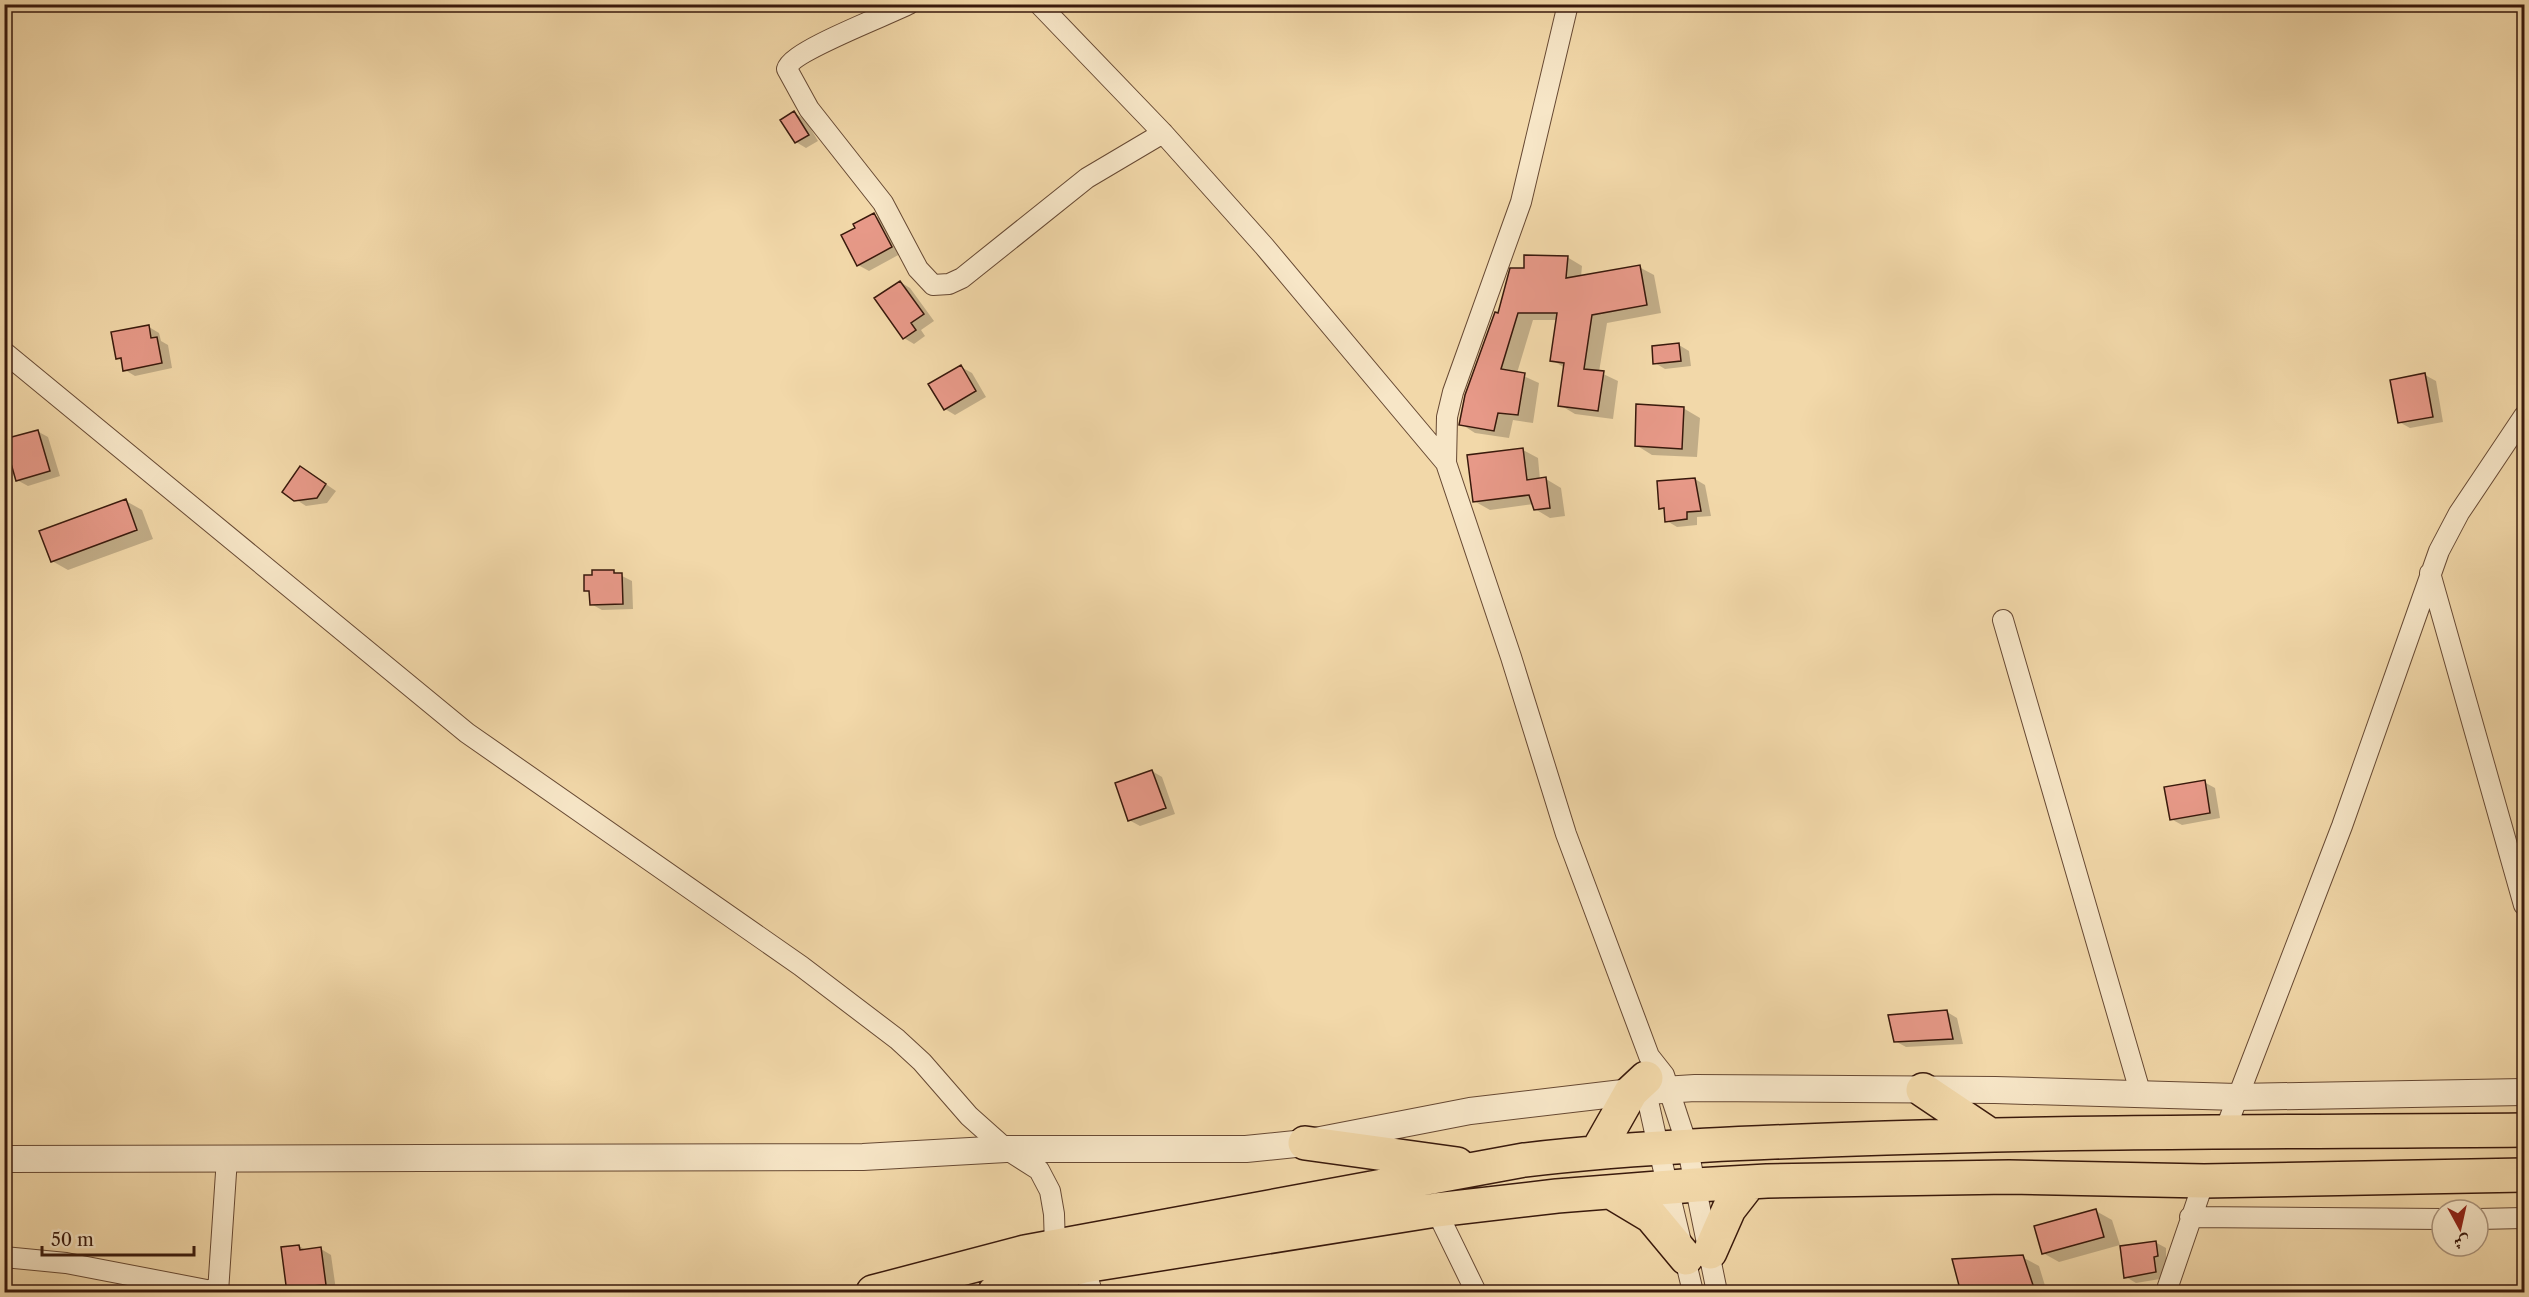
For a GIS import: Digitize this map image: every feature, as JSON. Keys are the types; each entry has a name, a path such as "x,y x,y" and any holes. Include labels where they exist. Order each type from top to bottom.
{"highway":[{"path":"1597,1152 1648,1082"},
{"path":"1923,1090 1990,1135"},
{"path":"873,1293 1026,1252 1485,1168 1597,1152 1672,1145 1990,1135 2524,1130"},
{"path":"1305,1143 1485,1168"},
{"path":"995,1293 1088,1279 1436,1210 1682,1186 1750,1182 2009,1177 2204,1181 2524,1174"},
{"path":"1611,1192 1651,1216 1698,1255 1750,1182"}],"street":[{"path":"909,4 824,42 793,59 787,69 809,109 883,203 918,269 933,285 949,284 962,278 1087,178 1163,133"},
{"path":"1040,4 1163,133 1264,246 1446,463"},
{"path":"1568,4 1521,202 1453,392 1447,417 1446,463 1648,1082 1672,1145 1698,1255 1717,1293"},
{"path":"4,352 467,733 853,1004 922,1062 969,1116 1006,1149 1032,1165 1044,1177 1054,1214 1055,1247"},
{"path":"2224,1133 2342,826 2430,573 2459,513 2524,416"},
{"path":"2430,573 2524,905"},
{"path":"2003,620 2141,1095"},
{"path":"1648,1082 1672,1145 1698,1255 1693,1293"},
{"path":"4,1159 864,1157 1006,1149 1200,1150 1305,1143 1470,1111 1648,1082 1695,1088 2237,1097 2524,1092"},
{"path":"4,1257 66,1263 217,1293 227,1158"},
{"path":"2166,1293 2204,1181"},
{"path":"1436,1210 1476,1293"},
{"path":"2190,1217 2430,1219"},
{"path":"2490,1219 2524,1218"}],"building":[{"path":"794,111 809,135 795,143 780,120"},
{"path":"874,213 892,247 857,266 841,235 855,228 853,224"},
{"path":"1524,255 1568,256 1566,278 1640,265 1647,305 1592,315 1584,369 1604,371 1598,411 1558,406 1564,363 1550,361 1557,313 1518,313 1501,369 1525,373 1518,415 1498,413 1494,431 1459,425 1465,395 1495,312 1498,313 1510,268 1524,268"},
{"path":"900,281 924,314 911,323 916,330 903,339 874,298"},
{"path":"149,325 151,338 157,337 162,363 123,371 121,358 116,359 111,332"},
{"path":"1679,343 1681,361 1653,364 1652,346"},
{"path":"961,365 976,391 944,410 928,384"},
{"path":"2425,373 2433,417 2398,423 2390,380"},
{"path":"1636,404 1684,407 1682,449 1635,446"},
{"path":"38,430 50,471 16,481 4,439"},
{"path":"1523,448 1527,480 1546,477 1550,508 1534,510 1529,495 1473,502 1467,455"},
{"path":"300,466 326,484 317,498 294,501 282,492"},
{"path":"1695,478 1701,511 1687,512 1687,519 1665,522 1664,508 1659,509 1657,481"},
{"path":"126,499 137,530 51,562 39,531"},
{"path":"592,570 614,570 614,573 622,573 623,604 590,605 589,591 584,591 584,575 592,575"},
{"path":"1152,770 1166,808 1128,821 1115,783"},
{"path":"2205,780 2210,813 2170,820 2164,787"},
{"path":"1947,1010 1953,1039 1894,1042 1888,1015"},
{"path":"2096,1209 2104,1237 2042,1254 2034,1226"},
{"path":"2156,1241 2158,1256 2154,1257 2156,1272 2124,1278 2120,1246"},
{"path":"299,1245 300,1250 321,1247 326,1285 312,1286 312,1290 287,1293 281,1247"},
{"path":"2023,1255 2034,1288 1961,1293 1952,1259"}]}
